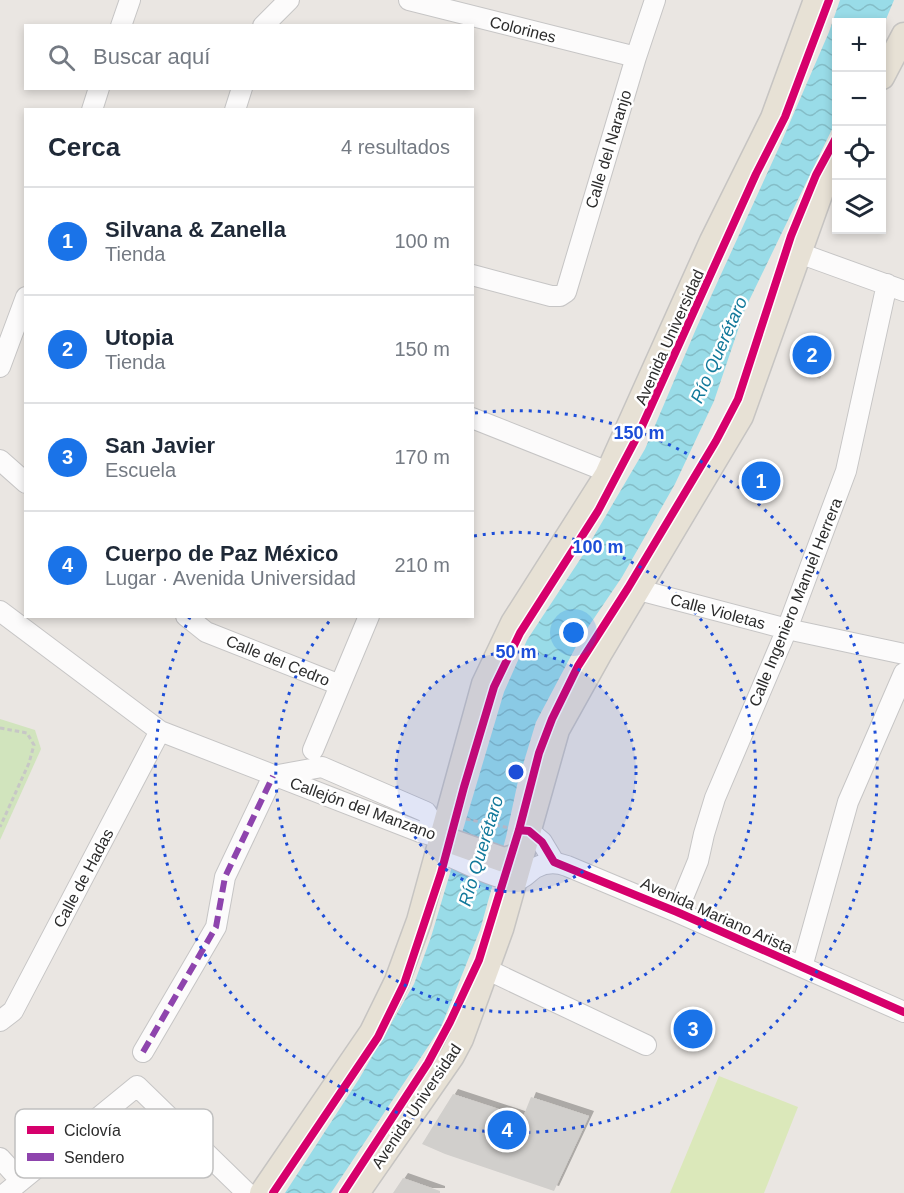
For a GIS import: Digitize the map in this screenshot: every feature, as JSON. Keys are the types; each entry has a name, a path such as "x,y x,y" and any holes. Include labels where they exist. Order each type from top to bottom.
{"main road":[{"name":"Avenida Universidad","path":"262,1193 372,1032 397,981 448,852 484,684 513,623 608,472 712,241 773,118 816,0"},
{"path":"885,72 904,36"},
{"name":"Avenida Universidad","path":"357,1193 452,1056 461,1039 486,969 513,854 557,730 601,651 741,416 823,186 832,170"},
{"path":"448,852 513,854"}],"street":[{"path":"122,24 130,0"},
{"path":"265,24 289,0"},
{"name":"Colorines","path":"412,0 636,57"},
{"name":"Calle del Naranjo","path":"474,276 551,296 560,296 566,292 655,0"},
{"path":"93,108 98,90"},
{"path":"236,108 241,90"},
{"path":"799,253 895,287"},
{"name":"Calle Ingeniero Manuel Herrera","path":"677,912 698,861 715,798 787,629 846,471 895,287"},
{"path":"0,367 24,302"},
{"path":"474,419 608,472"},
{"path":"0,460 24,481"},
{"name":"Calle Violetas","path":"639,590 787,629 904,654"},
{"name":"Callejón del Manzano","path":"0,611 160,731 420,832 448,852"},
{"name":"Calle del Cedro","path":"188,618 206,632 340,685"},
{"path":"313,750 368,618"},
{"path":"801,968 848,802 904,673"},
{"name":"Calle de Hadas","path":"0,1021 13,1011 160,731"},
{"path":"143,1052 216,927 225,878 273,776"},
{"path":"542,842 554,862 535,868 526,876 513,854 542,842"},
{"name":"Avenida Mariano Arista","path":"554,862 677,912 904,1012"},
{"path":"486,969 646,1046"},
{"path":"108,1109 137,1086 161,1109"},
{"path":"0,1158 13,1186"},
{"path":"213,1160 247,1193"}],"path":[{"path":"0,728 27,733 34,745 29,763 0,827"},
{"path":"462,818 513,854"}],"green space":[{"path":"0,719 35,730 41,749 0,840"},
{"path":"719,1076 798,1107 764,1193 670,1193"}],"water":[{"path":"840,0 894,0 886,19 834,18"},
{"name":"Río Querétaro","path":"832,23 832,129 745,309 714,401 675,484 622,577 580,639 536,722 518,781 506,837 480,930 441,1027 331,1193 285,1193 359,1079 414,984 431,937 504,692 527,640 581,558 645,449"}],"building":[{"path":"809,349 829,357 820,379 800,371"},
{"path":"453,1094 523,1117 531,1097 589,1116 554,1191 422,1144"},
{"path":"403,1178 440,1191 440,1193 393,1193"}],"marked path":[{"path":"143,1052 216,927 225,877 273,776"}],"cycle path":[{"path":"273,1193 378,1037 404,984 441,873 494,687 520,633 598,511 638,435 756,174 785,117 829,0"},
{"path":"343,1193 428,1063 479,960 519,830 539,753 552,719 578,666 628,588 716,441 738,399 791,236 816,175 832,145"},
{"path":"519,830 529,831 542,842 554,862 677,912 904,1012"}],"place":[{"name":"Utopia","path":"812,355"},
{"name":"Silvana & Zanella","path":"761,481"},
{"name":"San Javier","path":"693,1029"},
{"name":"Cuerpo de Paz México","path":"507,1130"}]}
